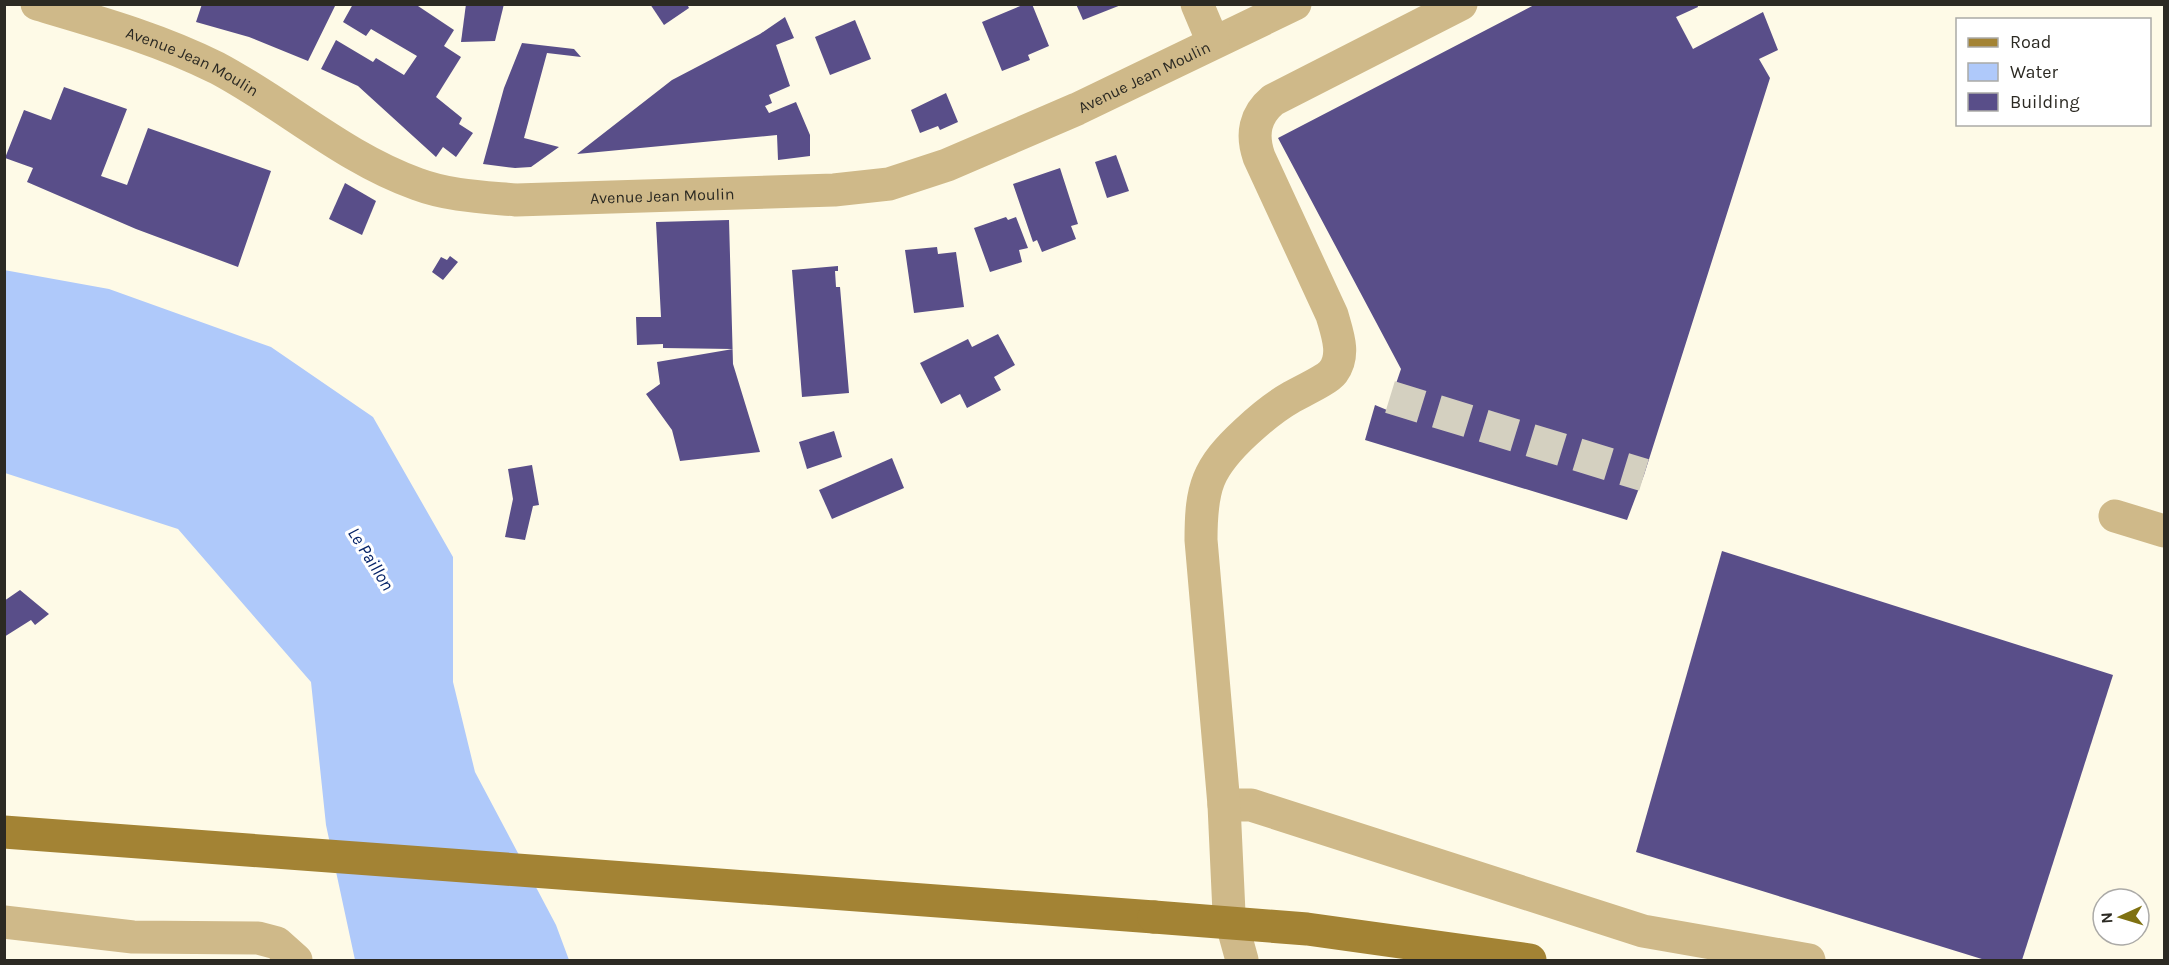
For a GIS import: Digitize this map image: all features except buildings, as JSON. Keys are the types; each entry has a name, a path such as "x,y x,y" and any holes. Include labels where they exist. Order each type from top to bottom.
{"main road":[{"path":"4,832 206,857 581,885 1154,926 1306,929 1530,960"},
{"path":"4,853 206,857"},
{"path":"1154,926 1404,960"}],"street":[{"name":"Avenue Jean Moulin","path":"37,4 147,37 217,69 334,141 418,185 468,196 516,200 834,190 889,184 947,165 1077,109 1293,5"},
{"path":"1197,4 1213,42"},
{"path":"1242,960 1229,914 1224,805 1201,540 1201,508 1207,481 1218,458 1281,403 1333,373 1340,354 1339,338 1332,315 1259,156 1255,128 1260,114 1273,100 1461,4"},
{"path":"2115,516 2164,531"},
{"path":"1224,805 1251,805 1642,931 1809,960"},
{"path":"4,921 133,937 258,938 277,943 296,960"}],"water":[{"name":"Le Paillon","path":"4,270 109,289 271,347 373,417 453,557 453,682 475,772 556,925 569,960 355,960 326,825 311,682 178,529 5,473"}],"tunnel":[{"path":"1390,397 1644,475"}]}
